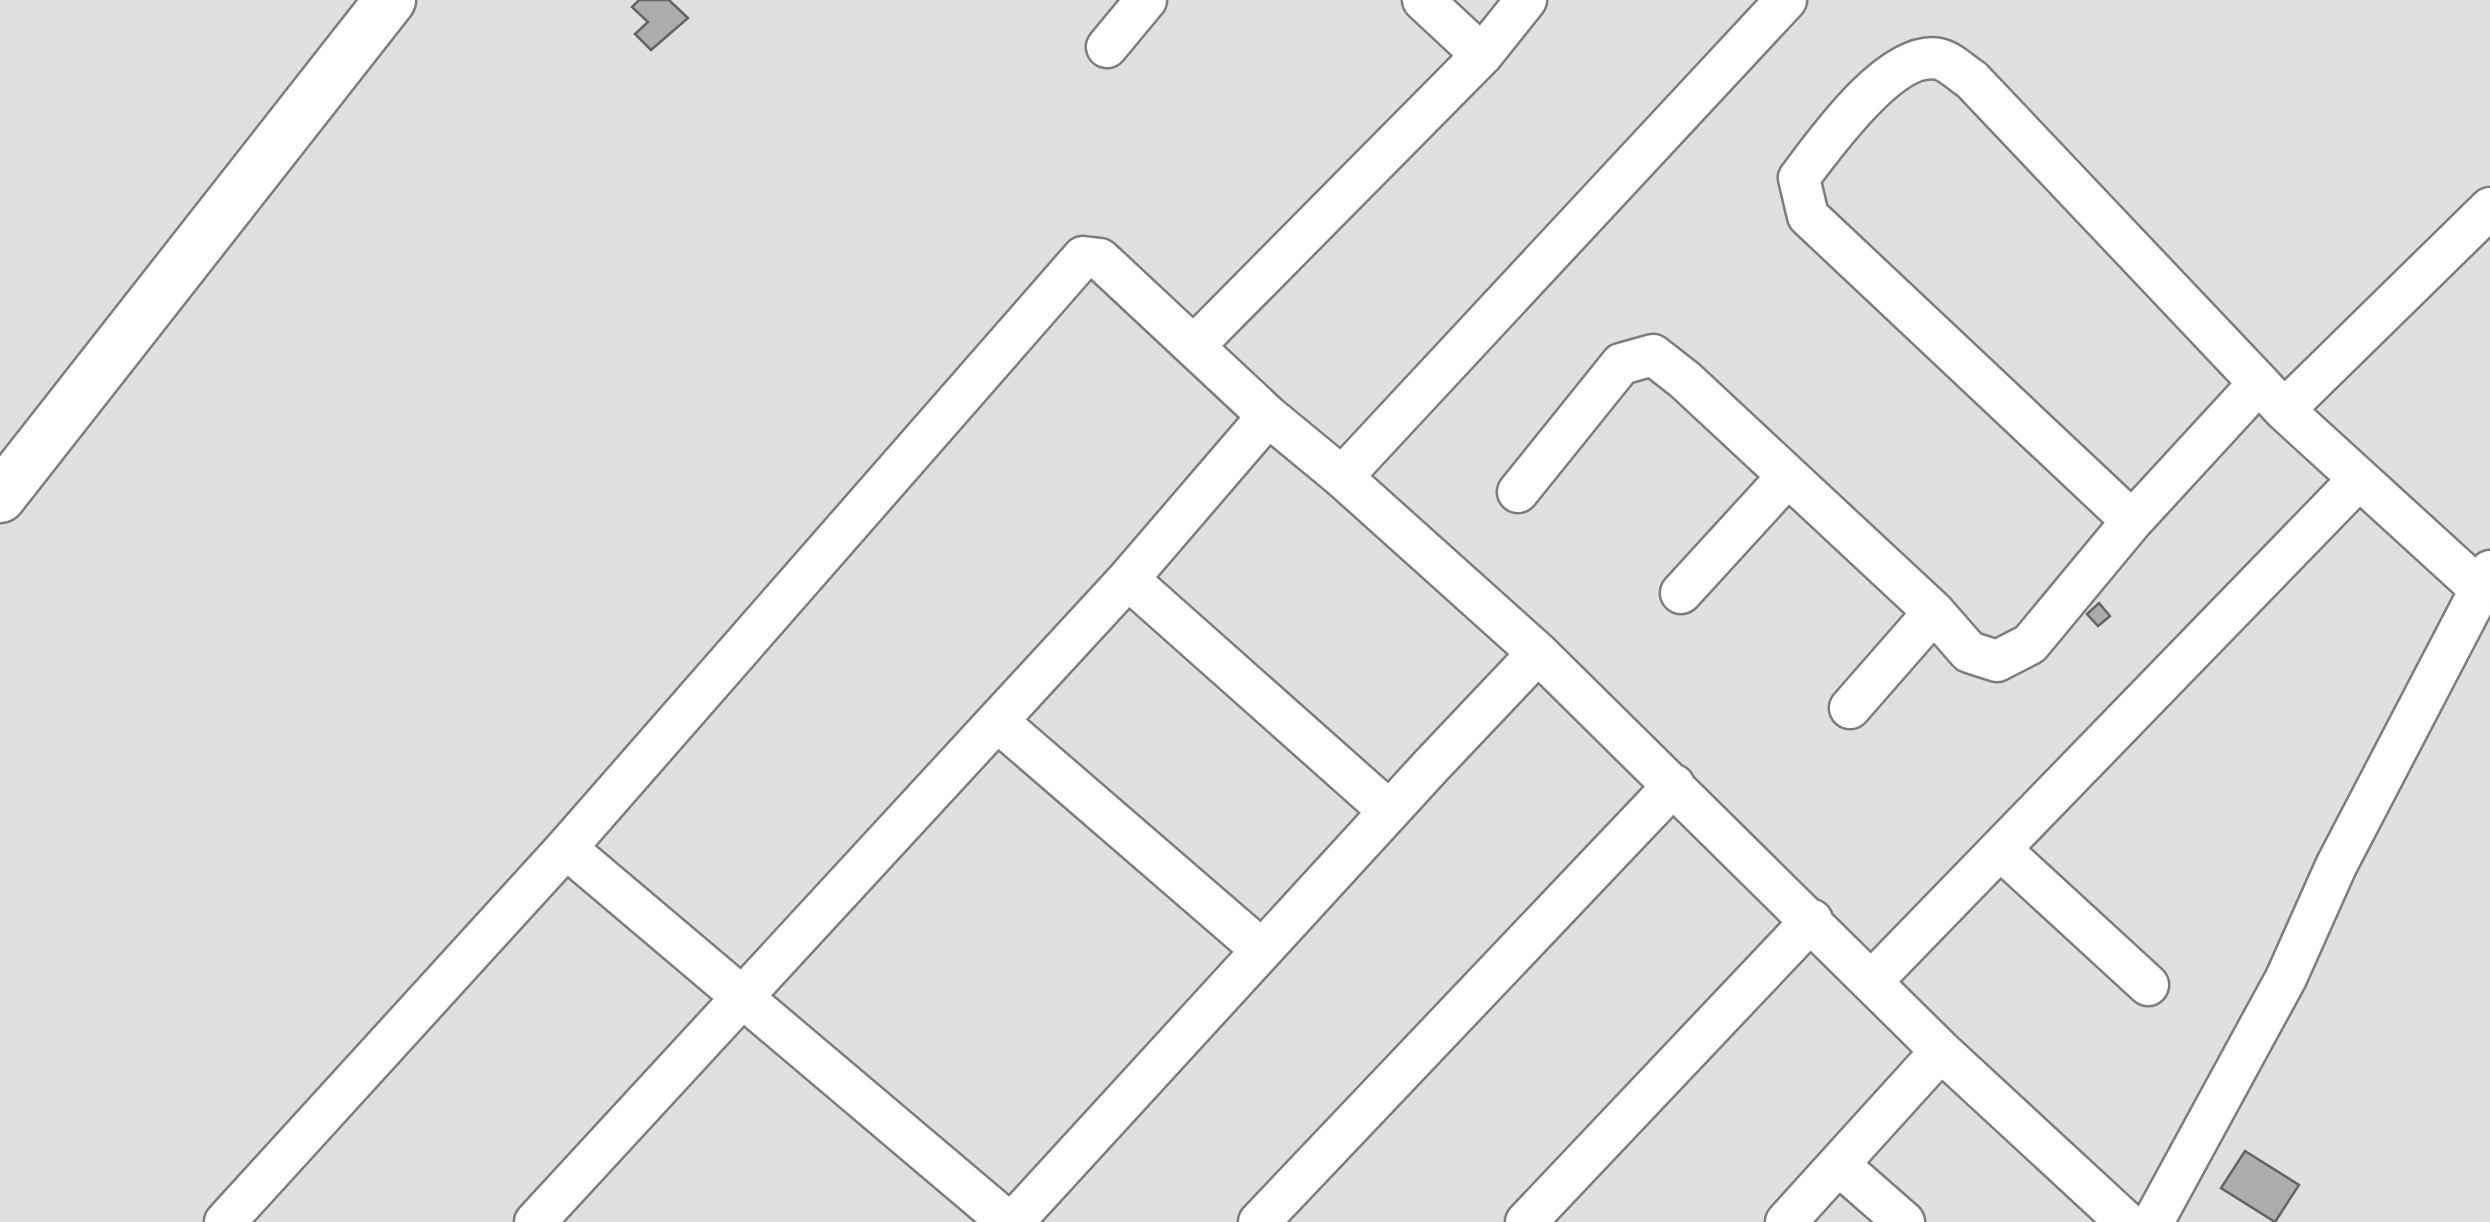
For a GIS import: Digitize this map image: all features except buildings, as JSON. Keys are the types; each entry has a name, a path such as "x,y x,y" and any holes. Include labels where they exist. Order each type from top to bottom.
{"street":[{"path":"0,497 390,0"},
{"path":"1106,48 1146,0"},
{"path":"1423,0 1482,55"},
{"path":"1194,346 1482,55 1526,0"},
{"path":"1342,476 1786,0"},
{"path":"2132,522 1808,216 1799,178 1852,109 1911,61 1940,59 1972,80 2271,397 2359,480 2485,580 2336,866 2286,978 2153,1222"},
{"path":"1518,492 1620,364 1652,355 1685,380 1934,612 1969,652 1997,661 2030,644 2132,522 2490,208"},
{"path":"225,1222 566,848 1083,257 1100,259 1268,416 1342,476 1538,653 1941,1051 2126,1222"},
{"path":"536,1222 1128,579 1268,416"},
{"path":"1681,593 1788,476"},
{"path":"1872,981 2359,480"},
{"path":"1128,579 1389,811"},
{"path":"1850,708 1934,612"},
{"path":"566,848 742,1000 1011,1222 1538,653"},
{"path":"997,722 1262,950"},
{"path":"1259,1222 1674,785"},
{"path":"2000,849 2148,985"},
{"path":"1526,1222 1812,920"},
{"path":"1786,1222 1941,1051"},
{"path":"1839,1165 1904,1222"}]}
